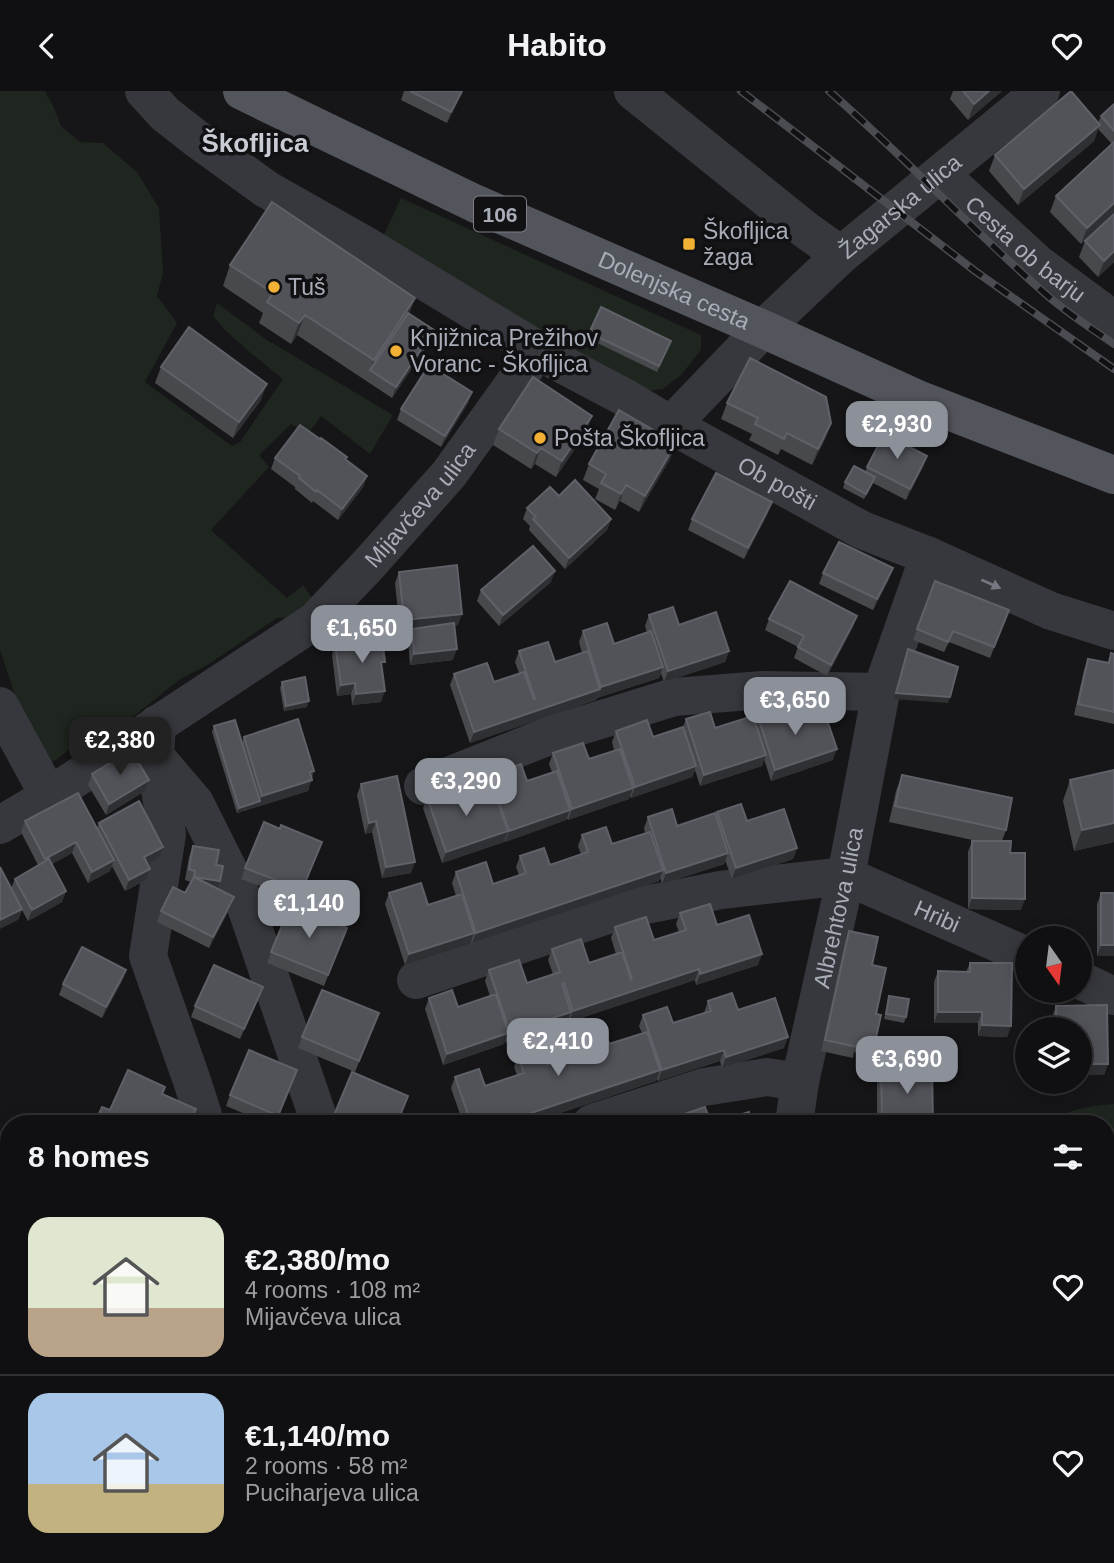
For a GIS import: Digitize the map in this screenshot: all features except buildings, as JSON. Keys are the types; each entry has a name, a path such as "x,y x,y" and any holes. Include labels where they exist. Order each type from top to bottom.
{"main road":[{"name":"Dolenjska cesta","path":"242,91 474,203 920,400 1114,475"}],"street":[{"name":"Ob pošti","path":"145,91 165,114 266,189 377,252 538,350 671,425 862,530 1051,611 1114,631"},
{"path":"633,91 807,231 841,255"},
{"name":"Žagarska ulica","path":"671,425 763,329 841,255 1041,91"},
{"name":"Cesta ob barju","path":"940,174 1038,264 1114,320"},
{"name":"Mijavčeva ulica","path":"0,825 156,740 244,669 314,621 449,474 538,350"},
{"name":"Albrehtova ulica","path":"795,1115 800,1082 846,876 881,692 929,557"},
{"path":"423,786 554,734 674,697 763,690 881,692"},
{"path":"0,706 49,796"},
{"path":"156,740 167,834 148,956 202,1115"},
{"path":"156,740 195,803 244,901 317,1115"},
{"path":"416,980 625,909 721,891 846,876"},
{"name":"Hribi","path":"846,876 1015,951"},
{"path":"1092,986 1114,996"},
{"path":"617,1115 704,1087 767,1077 800,1082"}],"shaded area":[{"path":"0,91 45,91 61,126 80,142 103,143 137,172 159,208 163,273 157,296 177,323 145,382 232,446 240,442 283,379 225,330 213,316 217,303 267,340 393,415 370,454 321,416 308,434 291,424 259,455 269,467 211,530 287,598 303,585 313,599 294,617 277,618 209,664 179,680 104,740 89,733 56,760 45,763 14,692 0,650"},
{"path":"401,198 701,335 701,350 681,375 663,389 645,391 381,241"},
{"path":"1114,1104 1114,1115 1062,1115 1076,1110"}],"railway":[{"path":"741,91 975,271 1114,369"},
{"path":"829,91 1049,297 1114,344"}],"place":[{"name":"Škofljica žaga","path":"689,244"},
{"name":"Tuš","path":"274,287"},
{"name":"Knjižnica Prežihov Voranc - Škofljica","path":"396,351"},
{"name":"Pošta Škofljica","path":"540,438"}],"district":[{"name":"Škofljica","path":"255,143"}]}
